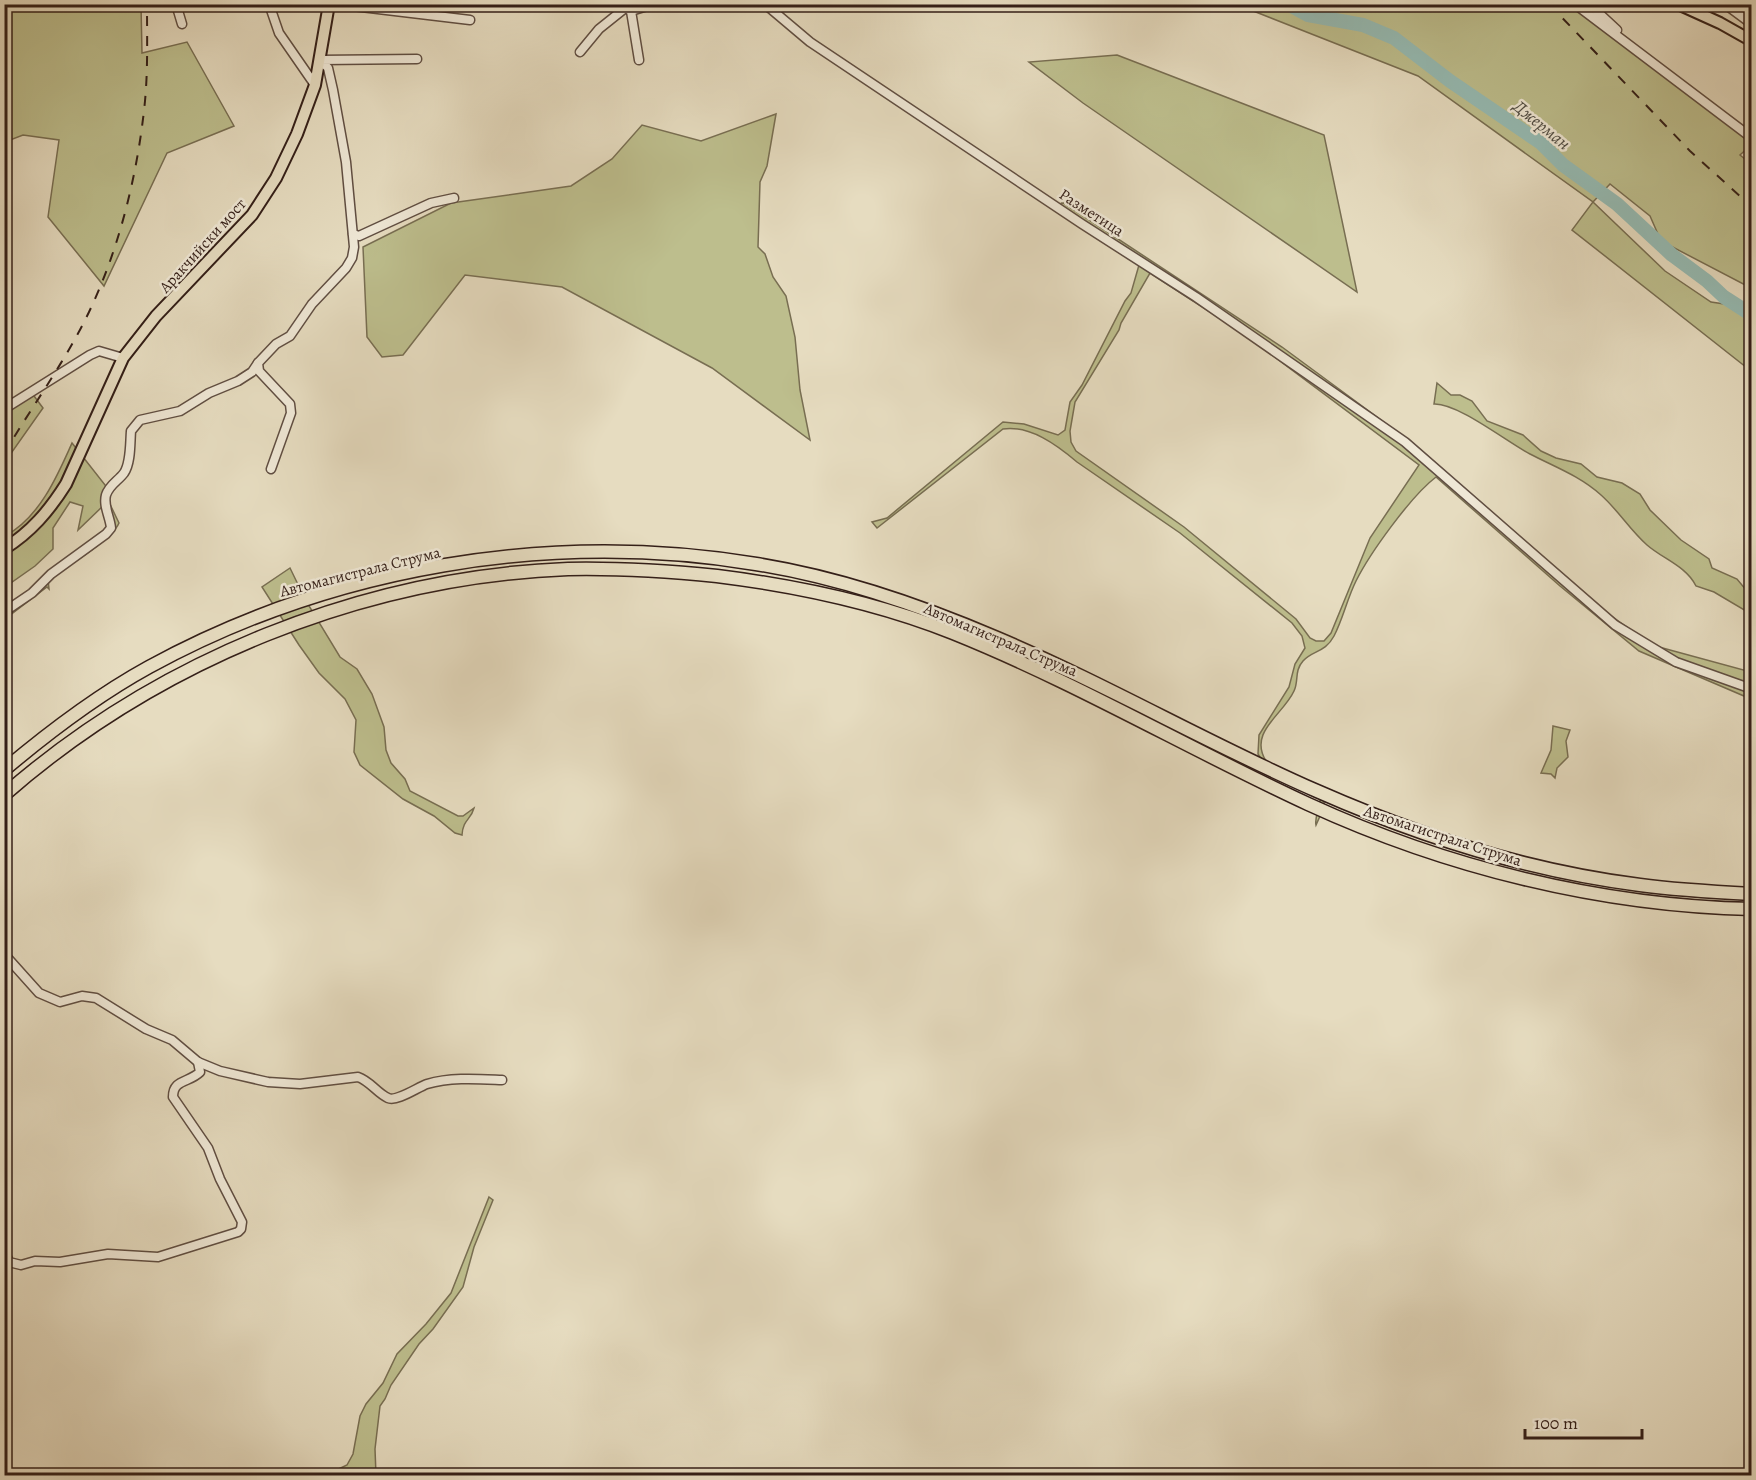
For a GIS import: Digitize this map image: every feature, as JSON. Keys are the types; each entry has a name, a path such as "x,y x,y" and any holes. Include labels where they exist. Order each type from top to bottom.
{"highway":[{"name":"Автомагистрала Струма","path":"4,770 44,737 147,668 225,630 307,599 399,574 478,560 561,553 674,554 757,564 834,581 951,620 1041,657 1195,734 1317,791 1384,819 1433,835 1504,857 1589,877 1652,887 1752,894"},
{"name":"Автомагистрала Струма","path":"4,795 96,724 159,686 224,654 333,610 406,591 482,577 563,569 613,568 672,571 756,581 833,595 948,631 1036,669 1312,806 1381,834 1470,864 1519,877 1618,897 1680,905 1752,909"}],"main road":[{"name":"Аракчийски мост","path":"4,549 34,527 56,501 73,469 123,358 156,316 252,215 276,178 315,85 329,4"},
{"path":"1678,4 1752,41"},
{"path":"1737,32 1746,34 1752,31"}],"street":[{"path":"176,4 182,24"},
{"path":"269,4 279,33 315,85"},
{"path":"336,4 470,21"},
{"path":"580,52 599,29 625,8 654,4"},
{"name":"Разметица","path":"765,4 810,42 1082,224 1196,297 1405,442 1615,625 1676,662 1752,689"},
{"path":"1575,4 1752,138"},
{"path":"1589,4 1655,64"},
{"path":"1725,4 1752,24"},
{"path":"625,8 639,60"},
{"path":"320,60 417,59"},
{"path":"4,612 32,593 51,574 111,528 105,505 106,496 125,472 131,430 135,425 140,420 180,411 209,393 238,381 252,372 276,344 290,336 312,304 346,268 352,258 353,234 346,162 328,68 320,60"},
{"path":"353,234 359,236 431,203 454,198"},
{"path":"4,409 99,351 123,358"},
{"path":"258,363 259,371 290,404 291,413 271,469"},
{"path":"4,954 39,993 60,1002 82,996 96,998 146,1029 172,1040 198,1062 238,1076 268,1082 300,1084 358,1077 366,1080 389,1099 396,1099 428,1084 464,1078 502,1080"},
{"path":"4,1250 9,1262 16,1265 35,1261 60,1262 108,1254 158,1257 238,1232 242,1222 220,1179 208,1148 173,1097 173,1089 176,1085 196,1077 200,1072 198,1062"}],"green space":[{"path":"5,4 141,5 142,53 187,42 234,126 167,153 104,286 48,217 59,140 23,135 5,142"},
{"path":"1238,5 1575,5 1751,138 1751,145 1740,155 1751,164 1751,288 1661,241 1650,216 1610,184 1593,202 1418,76"},
{"path":"1117,55 1324,135 1357,292 1083,103 1029,62"},
{"path":"776,114 767,166 760,182 758,247 765,254 773,277 786,296 795,337 800,390 810,440 712,368 562,287 465,275 403,355 382,357 367,337 363,247 451,203 571,186 612,159 642,125 701,141"},
{"path":"1062,202 1282,347 1415,445 1604,611 1647,641 1659,647 1751,672 1751,699 1639,651 1560,586 1436,477 1403,511 1362,569 1334,636 1327,646 1307,657 1300,665 1294,691 1264,732 1261,741 1266,761 1324,797 1324,807 1316,825 1320,798 1264,764 1258,754 1259,735 1289,687 1295,664 1305,648 1302,636 1292,623 1180,533 1061,449 1033,433 1003,429 877,528 872,522 887,518 1003,422 1024,424 1058,435 1065,430 1070,402 1082,385 1131,293 1139,265 1057,211","holes":["1150,273 1244,334 1419,465 1370,538 1331,633 1324,641 1310,638 1296,619 1184,527 1076,451 1071,442 1070,431 1075,402 1119,330"]},
{"path":"1593,202 1665,271 1711,302 1751,308 1751,371 1572,230"},
{"path":"1437,383 1451,395 1460,395 1472,401 1487,421 1523,435 1541,451 1556,458 1581,464 1597,477 1622,483 1640,494 1650,510 1681,540 1709,559 1712,568 1737,579 1751,596 1751,614 1714,592 1696,586 1686,573 1647,545 1607,501 1585,482 1530,454 1469,416 1444,405 1434,404"},
{"path":"28,394 34,396 43,408 5,462 5,410"},
{"path":"72,443 109,490 106,496 119,523 115,530 98,545 48,579 49,589 47,587 5,619 5,613 109,528 104,505 78,530 83,506 70,502 53,528 53,549 35,566 5,587 5,536 28,519 46,496"},
{"path":"290,568 306,601 340,657 357,669 372,694 384,727 386,750 391,763 405,779 410,791 458,816 463,816 474,808 464,826 462,835 455,833 434,816 403,799 360,765 354,752 356,720 345,699 319,673 262,587"},
{"path":"1553,726 1570,730 1566,741 1568,757 1557,768 1555,778 1551,774 1541,773 1551,750"},
{"path":"489,1197 493,1200 474,1247 463,1287 433,1329 419,1344 391,1385 380,1406 375,1449 376,1475 326,1475 347,1465 353,1454 360,1416 366,1404 383,1383 397,1354 426,1324 451,1293"}],"waterway":[{"name":"Джерман","path":"1288,4 1308,15 1363,25 1394,38 1450,81 1541,143 1563,165 1617,204 1672,255 1724,297 1752,315"}],"railway":[{"path":"4,454 80,330 110,262 126,209 142,128 147,77 147,4"},
{"path":"1549,4 1690,151 1752,207"}]}
